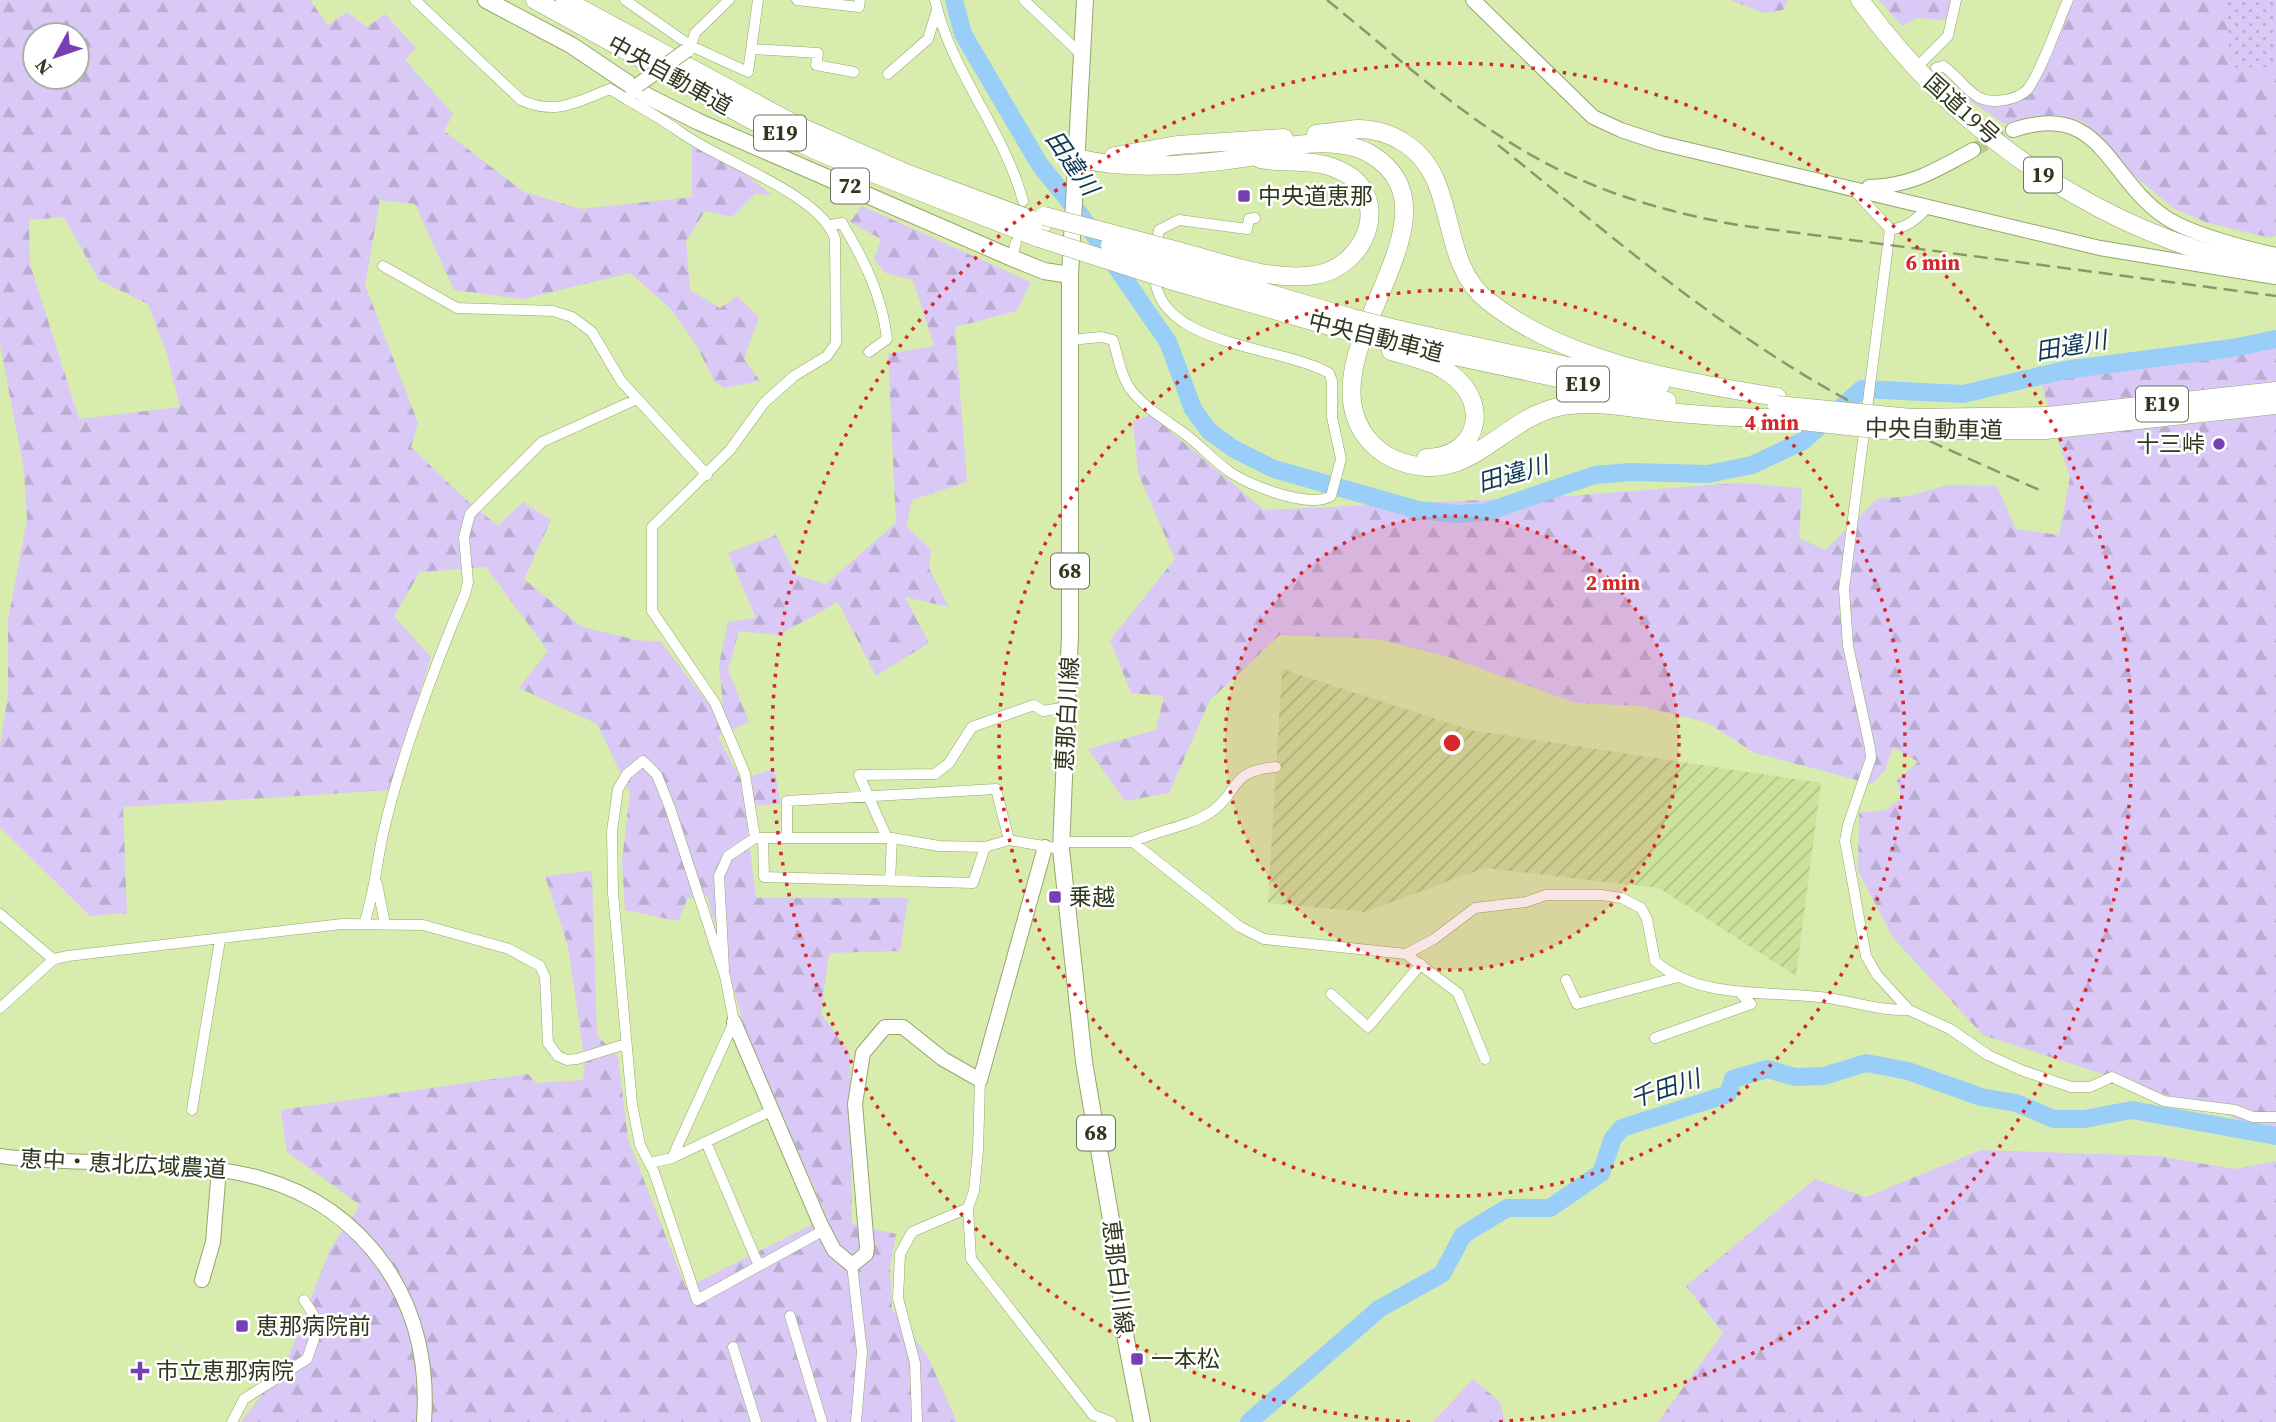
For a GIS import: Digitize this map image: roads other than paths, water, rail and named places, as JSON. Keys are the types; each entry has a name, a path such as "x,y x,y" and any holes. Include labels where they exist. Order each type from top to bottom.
{"highway":[{"name":"中央自動車道","path":"535,0 757,123 824,154 1042,226 1174,266 1348,329"},
{"name":"中央自動車道","path":"565,0 794,124 908,174 1042,226"},
{"name":"国道19号","path":"1860,0 1888,36 1947,98 2003,147 2081,201 2165,239 2244,264 2276,270"},
{"name":"国道19号","path":"1866,0 1928,66 1950,94 2006,141 2082,191 2160,228 2276,261"},
{"path":"1076,158 1128,155 1177,145 1344,131 1374,131 1413,148 1436,178 1451,237 1468,278 1483,296 1520,323 1626,366 1776,407"},
{"path":"1344,131 1385,152 1409,186 1413,207 1410,241 1363,362 1360,380 1367,419 1377,436 1399,451 1428,458 1458,450 1475,427 1476,414 1467,390 1444,369 1395,341"},
{"path":"1076,158 1101,164 1144,166 1252,157 1291,147 1331,143 1347,145 1373,155 1389,171 1397,184 1404,217 1403,236 1354,356 1351,384 1354,411 1360,429 1374,447 1392,460 1421,467 1451,466 1479,451 1520,421 1561,406 1593,404 1727,418 1776,407"},
{"path":"1042,226 1174,266 1298,276 1332,271 1359,251 1368,230 1369,212 1366,200 1351,178 1322,164 1252,157"},
{"name":"中央自動車道","path":"1174,266 1229,298 1395,341 1666,401 2047,423 2276,391"},
{"name":"中央自動車道","path":"1776,407 1884,430 2047,423 2276,405"}],"main road":[{"name":"72","path":"486,0 571,46 633,91 699,122 1014,250 1044,271 1070,275"},
{"name":"恵那白川線","path":"1085,0 1070,275 1070,635 1056,846 1084,1062 1116,1249 1126,1339 1142,1422"}],"street":[{"path":"415,0 522,100 540,108 561,108 610,89 633,91 683,134 746,166 831,225 835,239 836,343 832,351 794,376 764,403 730,450 707,475 657,519 652,527 651,606 655,618 715,702 745,774 759,838 764,877 973,883 985,847"},
{"path":"625,0 689,48 748,72 758,0"},
{"path":"633,91 689,48 695,33 729,0"},
{"path":"797,0 859,7 860,0"},
{"path":"1024,0 1082,55"},
{"path":"1473,0 1581,107 1607,125 1660,143 2100,248 2276,277"},
{"path":"1928,66 1948,36 1956,0"},
{"path":"1928,66 1943,66 1971,92 1987,100 2021,94 2031,83 2068,0"},
{"path":"888,74 928,39 936,5"},
{"path":"936,5 943,33 1002,148 1023,201"},
{"path":"752,48 818,53 816,65 854,72"},
{"path":"2013,130 2039,121 2067,123 2086,134 2141,197 2166,218 2216,238 2276,255"},
{"path":"1853,189 1895,186 1918,180 1973,150"},
{"path":"1918,180 1912,191 1923,205"},
{"path":"1853,189 1890,229 1899,229 1919,217 1923,205"},
{"path":"1070,340 1113,340 1126,382 1133,393 1153,413 1231,473 1256,485 1316,502 1331,496 1342,459 1332,417 1332,381 1329,373 1307,363 1191,328 1174,314 1154,288 1155,239 1159,230 1168,224 1191,220 1247,229 1249,219 1255,218"},
{"path":"831,225 842,223 867,267 879,300 887,339 869,352"},
{"path":"1890,229 1844,589 1847,646 1871,758 1848,825 1846,852 1866,956 1877,975 1909,1010 1951,1029 1988,1055 2021,1070 2071,1087 2090,1087 2112,1077 2164,1101 2235,1110 2253,1117 2276,1117"},
{"path":"383,266 457,308 553,312 572,317 592,332 621,381 707,475"},
{"path":"364,924 377,883 383,835 465,594 468,582 464,537 470,514 542,442 637,399"},
{"path":"890,881 890,838 859,775 935,774 949,763 972,727 1034,705 1043,711 1067,707"},
{"path":"824,1230 697,1300 634,1124 613,893 612,831 618,789 627,774 643,761 657,775 670,808 724,976 734,1022 824,1230 834,1250 852,1265 862,1352 856,1422"},
{"path":"724,976 719,876 729,856 759,838 890,838 939,846 985,847 1009,840 1056,846 1133,842 1210,812 1239,778 1257,769 1276,767"},
{"path":"787,838 787,801 996,789 1009,840"},
{"path":"1133,842 1253,937 1406,954 1458,993 1485,1059"},
{"path":"1056,846 980,1080 978,1151 974,1191 968,1208 971,1259 1093,1415 1111,1422"},
{"path":"377,883 385,924"},
{"path":"1406,954 1434,939 1475,908 1526,902 1546,895 1601,895 1622,898 1641,908 1647,919 1655,961 1678,977 1739,992 1817,997 1893,1011 1909,1010"},
{"path":"0,914 54,960"},
{"path":"0,1008 54,960 220,940 252,933 364,924 423,925 509,949 540,967 545,977 548,1043 558,1056 567,1060 577,1059 626,1044"},
{"path":"192,1110 220,940"},
{"path":"1331,995 1368,1027 1420,964"},
{"path":"1566,980 1577,1004 1678,977"},
{"path":"1655,1038 1751,1004 1739,992"},
{"path":"671,1158 734,1022"},
{"path":"852,1265 866,1254 867,1247 855,1104 859,1069 869,1044 885,1027 903,1027 943,1059 980,1080"},
{"path":"650,1163 671,1158 771,1111"},
{"path":"706,1142 759,1266"},
{"name":"恵中・恵北広域農道","path":"0,1156 219,1168 262,1177 301,1191 335,1213 371,1246 397,1284 416,1332 426,1392 424,1422"},
{"path":"202,1280 213,1242 219,1168"},
{"path":"917,1422 915,1363 898,1298 900,1254 912,1232 968,1208"},
{"path":"232,1422 244,1399 307,1359 314,1339 313,1314 304,1300"},
{"path":"790,1316 822,1422"},
{"path":"733,1348 757,1422"}],"waterway":[{"name":"田違川","path":"954,0 963,34 1040,165 1079,213 1168,342 1193,409 1209,431 1234,449 1274,469 1418,510 1457,514 1486,512 1595,475 1630,472 1708,474 1752,465 1803,441 1862,389 1963,394 2065,370 2232,348 2276,339"},
{"name":"千田川","path":"1249,1422 1379,1309 1442,1274 1463,1235 1507,1208 1550,1208 1601,1173 1613,1138 1622,1128 1728,1094 1733,1079 1767,1069 1795,1077 1824,1076 1866,1063 1908,1071 1981,1097 2016,1103 2054,1119 2084,1119 2132,1110 2276,1136"}],"tunnel":[{"path":"1973,150 2013,130"}],"railway":[{"path":"1327,0 1477,121 1556,168 1632,199 1684,214 1738,225 2276,296"},
{"path":"1498,145 1707,310 1796,370 1892,423 2044,492"}],"place":[{"name":"中央道恵那","path":"1244,196"},
{"name":"十三峠","path":"2219,444"},
{"name":"乗越","path":"1055,897"},
{"name":"恵那病院前","path":"242,1326"},
{"name":"一本松","path":"1137,1359"},
{"name":"市立恵那病院","path":"140,1371"}]}
